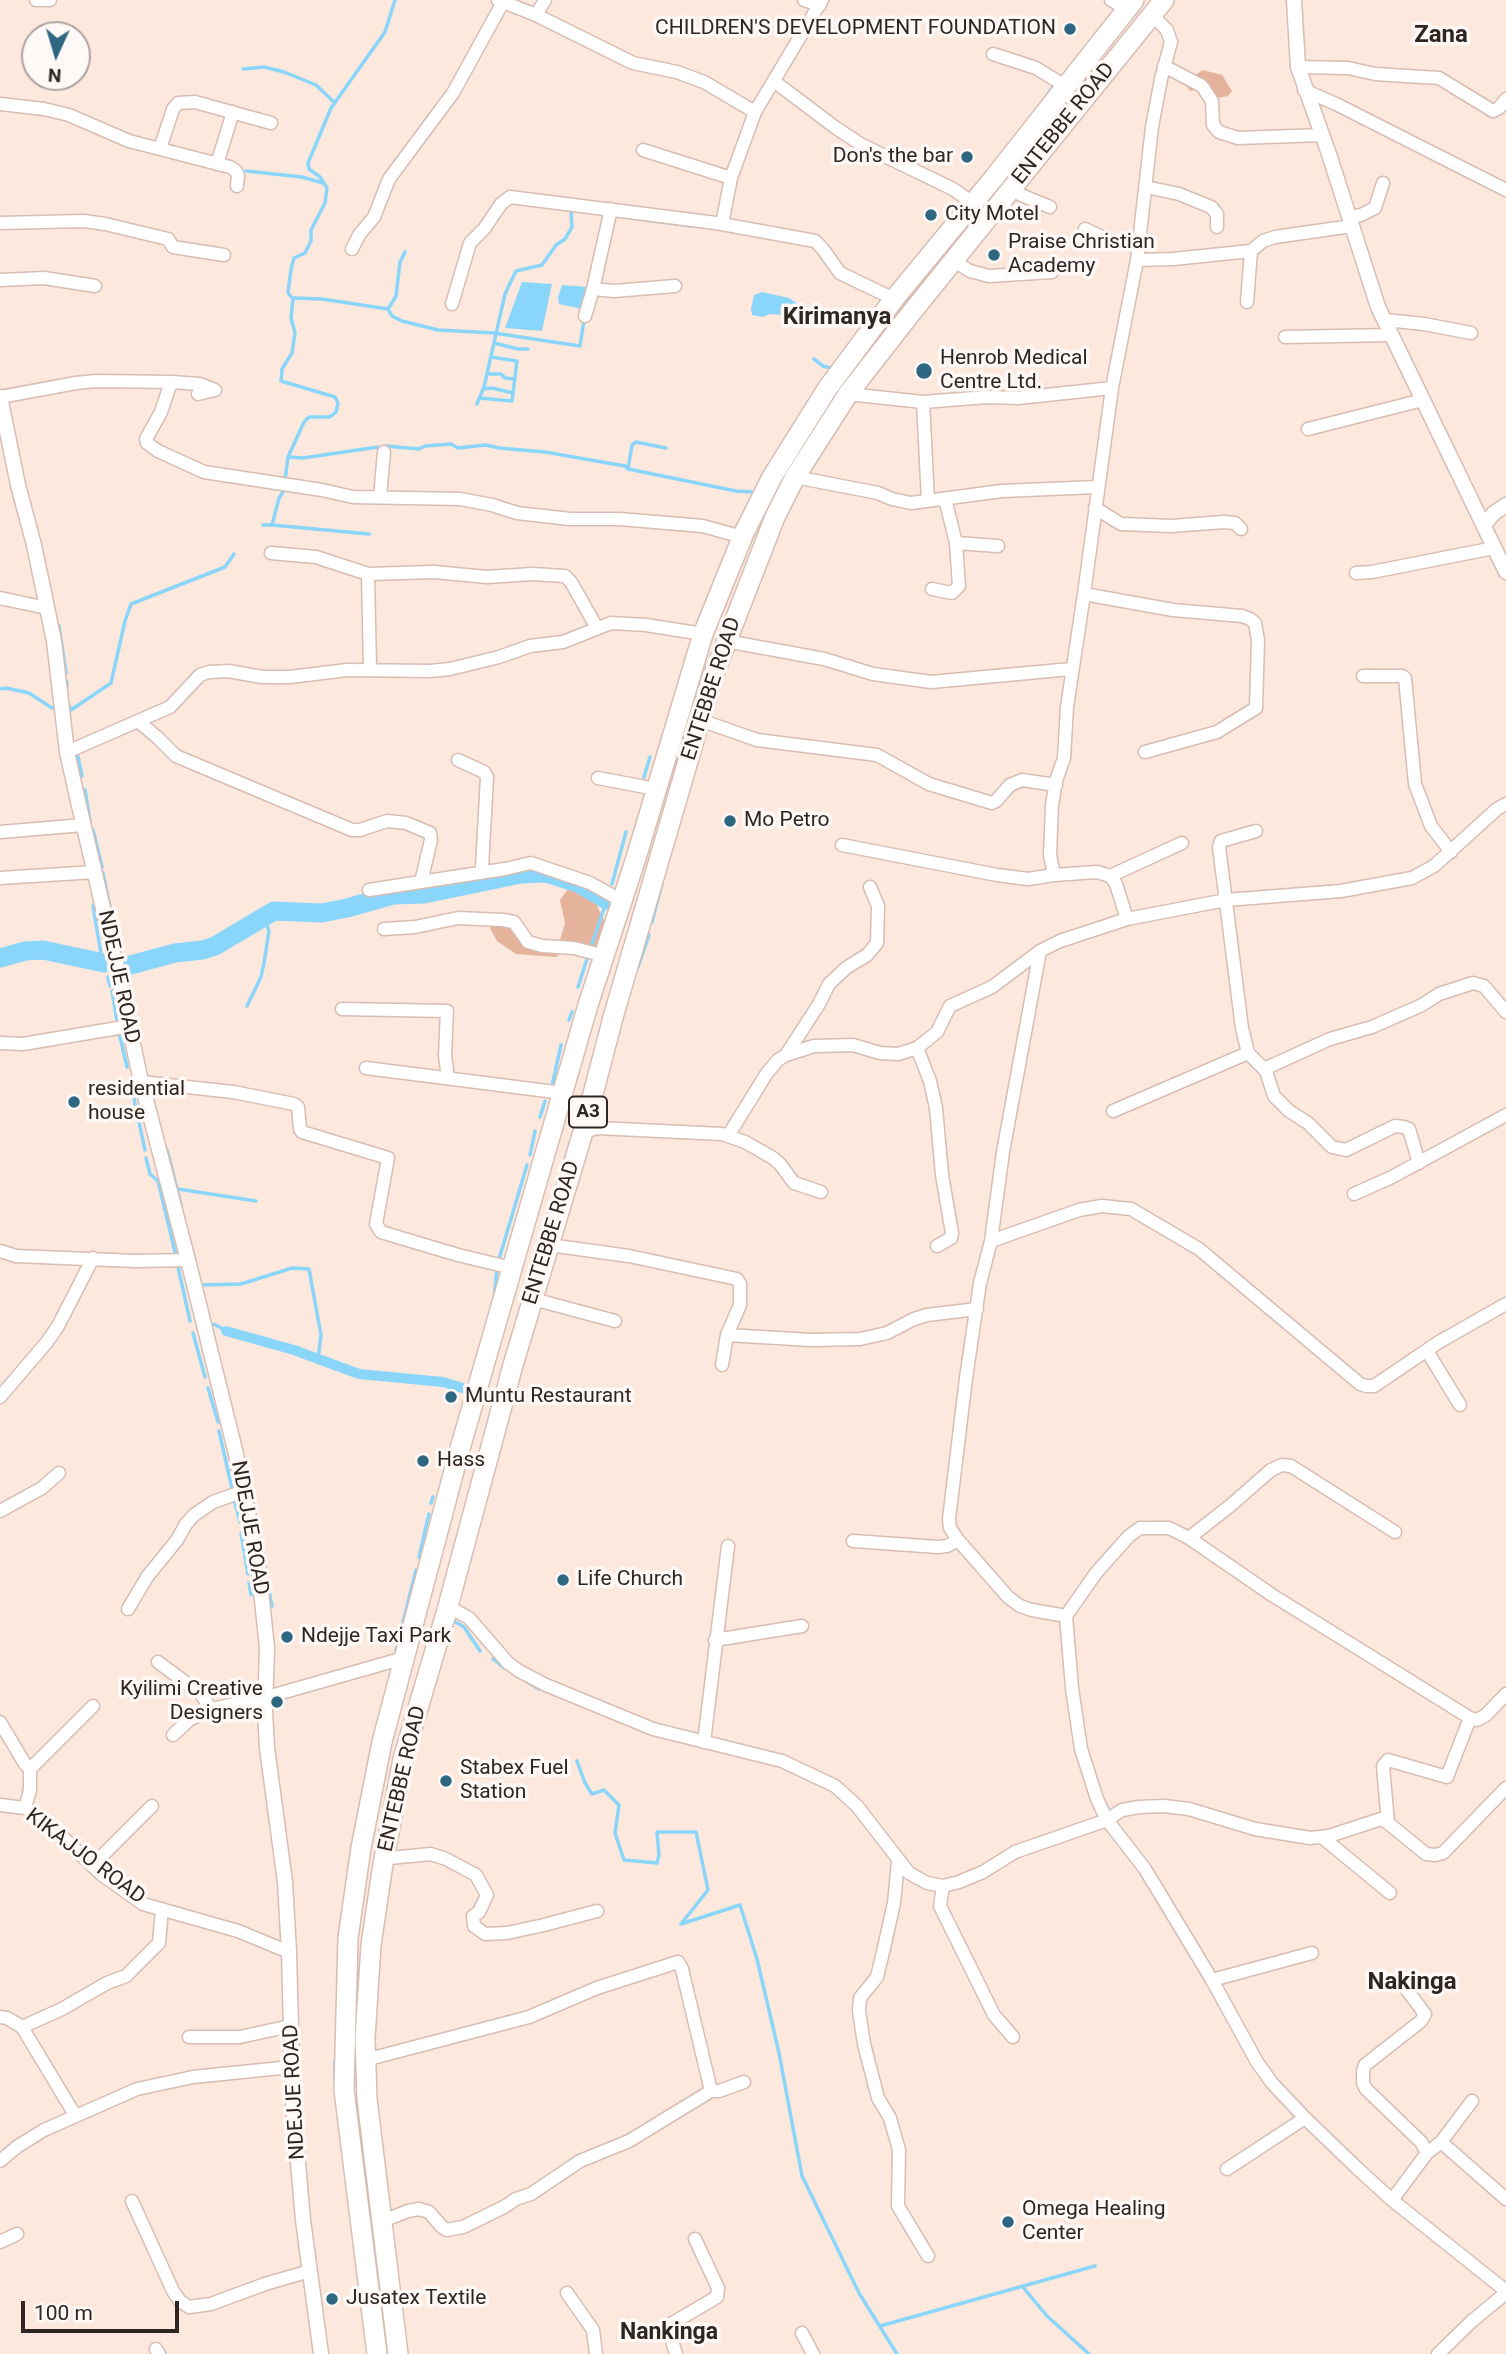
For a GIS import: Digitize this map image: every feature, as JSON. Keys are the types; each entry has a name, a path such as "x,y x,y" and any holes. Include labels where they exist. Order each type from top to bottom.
{"main road":[{"name":"ENTEBBE ROAD","path":"377,2354 344,2090 345,1983 360,1848 382,1742 459,1451 563,1093 703,634 742,537 772,477 827,389 894,299 1065,86 1124,3"},
{"name":"ENTEBBE ROAD","path":"398,2354 380,2222 365,2060 371,1944 383,1864 403,1759 700,720 726,641 775,517 795,477 848,394 1158,8"},
{"path":"575,1053 601,1063"}],"street":[{"path":"36,0 50,0"},
{"path":"536,15 545,0"},
{"path":"722,223 731,178 755,112 821,3 804,0"},
{"path":"1294,0 1298,67 1304,90 1385,320 1506,572"},
{"path":"352,249 359,235 374,217 389,179 453,93 500,1 536,15 634,63 677,72 704,82 755,112"},
{"path":"1054,875 1050,855 1052,805 1064,758 1066,707 1097,487 1112,388 1137,260 1152,127 1170,35 1158,8"},
{"path":"993,54 1036,68 1065,86"},
{"path":"1164,66 1202,86 1212,101 1213,125 1219,132 1238,138 1322,135"},
{"path":"1298,67 1348,68 1375,74 1439,78 1493,111 1506,99"},
{"path":"775,82 862,145 953,189 973,203"},
{"path":"1304,90 1506,190"},
{"path":"160,149 173,109 178,103 195,102 271,123"},
{"path":"0,104 69,115 105,132 216,164 236,171 237,186"},
{"path":"216,164 233,111"},
{"path":"643,150 731,178"},
{"path":"1137,260 1251,251 1263,241 1275,236 1351,222 1375,208 1383,183"},
{"path":"1146,187 1179,194 1211,207 1217,214 1217,227"},
{"path":"1013,188 1021,195 1050,207"},
{"path":"452,304 467,248 506,198 515,197 722,223 815,241 840,273 894,299"},
{"path":"585,316 611,209"},
{"path":"0,223 83,221 105,224 170,240 173,247 224,256"},
{"path":"1085,229 1110,240 1138,245"},
{"path":"1247,302 1251,251"},
{"path":"954,261 970,271 989,276 1052,272"},
{"path":"0,280 44,278 95,286"},
{"path":"593,289 614,291 675,286"},
{"path":"1385,320 1471,333"},
{"path":"1285,337 1392,335"},
{"path":"171,382 161,412 146,439 147,443 158,451 204,472 353,497 460,499 517,513 570,519 619,519 703,526 742,537"},
{"path":"0,598 47,608 0,397 76,383 171,382 200,384 215,390 198,394"},
{"path":"848,394 923,402 1112,388"},
{"path":"1308,429 1423,400"},
{"path":"923,402 928,501"},
{"path":"380,497 384,452"},
{"path":"795,477 878,493 911,503 1002,491 1097,487"},
{"path":"932,589 952,593 959,586 956,544 945,499"},
{"path":"1483,525 1506,505"},
{"path":"1095,508 1121,524 1171,526 1224,522 1235,523 1241,529"},
{"path":"956,544 998,546"},
{"path":"1356,573 1494,548"},
{"path":"271,553 316,557 368,574 434,572 487,577 532,574 565,576 597,628"},
{"path":"368,574 370,669"},
{"path":"1084,594 1173,610 1242,616 1255,623 1258,639 1256,708 1217,732 1145,752"},
{"name":"NDEJJE ROAD","path":"47,608 54,641 67,752 83,825 141,1082 188,1260 244,1491 258,1562 267,1648 267,1748 285,1882 291,2067 310,2271 321,2354"},
{"path":"67,752 170,707 200,675 209,672 228,671 262,677 290,677 370,669 450,669 530,646 563,642 611,624 703,634"},
{"path":"726,641 824,659 873,674 931,682 1071,669"},
{"path":"1363,676 1405,678 1415,784 1431,826 1451,852"},
{"path":"700,720 757,740 877,755 929,784 992,803 1010,785 1022,780 1056,785"},
{"path":"138,721 176,756 352,830 387,821 406,823 430,833 431,840 421,882"},
{"path":"458,760 487,776 482,867 487,872"},
{"path":"598,778 656,789"},
{"path":"728,1136 767,1073 786,1055 814,1046 853,1045 880,1053 898,1054 917,1048 937,1032 950,1006 992,987 1040,951 1127,919 1226,900 1341,891 1412,878 1434,866 1506,804"},
{"path":"0,832 83,825"},
{"path":"1256,831 1219,843 1242,1028 1248,1053 1264,1069 1274,1096 1289,1111 1308,1123 1332,1147 1346,1150 1395,1126 1404,1127 1409,1129 1419,1163"},
{"path":"1110,876 1182,843"},
{"path":"842,845 1028,879 1097,872 1110,876 1127,919"},
{"path":"369,890 531,863 590,883 622,901"},
{"path":"0,878 95,872"},
{"path":"786,1055 829,984 846,968 867,955 877,943 878,906 870,887"},
{"path":"384,929 415,927 458,919 503,919 514,922 528,942 542,946 574,948 604,956"},
{"path":"1040,951 1003,1152 991,1241 980,1283 950,1504 950,1528 994,1582 1020,1606 1066,1616"},
{"path":"1264,1069 1330,1039 1371,1027 1422,1005 1439,994 1473,983 1484,986 1506,1012"},
{"path":"342,1009 447,1011 447,1078"},
{"path":"0,1043 23,1044 130,1026"},
{"path":"917,1048 930,1081 936,1108 942,1175 952,1233 951,1238 937,1246"},
{"path":"1113,1111 1248,1053"},
{"path":"366,1068 563,1093"},
{"path":"141,1082 233,1092 294,1104 298,1107 302,1132 388,1158 376,1224 381,1232 512,1268"},
{"path":"1354,1194 1419,1163 1506,1115"},
{"path":"583,1132 598,1129 712,1133 728,1136 773,1158 794,1183 821,1192"},
{"path":"991,1241 1079,1210 1102,1206 1131,1209 1199,1249 1360,1384 1374,1386 1506,1304"},
{"path":"549,1245 629,1256 737,1279 740,1284 740,1305 727,1335 722,1365"},
{"path":"0,1251 16,1256 136,1261 188,1260"},
{"path":"0,1397 58,1326 93,1258"},
{"path":"533,1299 615,1321"},
{"path":"727,1335 860,1339 887,1334 927,1315 976,1310"},
{"path":"1427,1351 1460,1405"},
{"path":"1189,1538 1271,1469 1282,1465 1291,1466 1395,1532"},
{"path":"0,1511 42,1488 59,1473"},
{"path":"128,1609 146,1577 194,1515 213,1502 244,1491"},
{"path":"1438,2354 1472,2320 1506,2292 1392,2200 1305,2118 1272,2083 1257,2062 1212,1980 1145,1869 1107,1820 1080,1749 1066,1616 1096,1573 1140,1528 1169,1528 1189,1538 1272,1595 1470,1718 1481,1718 1506,1694"},
{"path":"853,1541 938,1547 958,1540"},
{"path":"704,1742 727,1546"},
{"path":"447,1610 449,1607 469,1618 497,1651 519,1671 638,1724 782,1761 835,1786 857,1806 909,1873 927,1883 943,1886 983,1872 1015,1852 1107,1820 1122,1810 1139,1807 1164,1806 1207,1813 1255,1829 1310,1838 1322,1838 1384,1820 1426,1854 1443,1853 1506,1788"},
{"path":"715,1640 802,1626"},
{"path":"173,1735 189,1720 211,1709 267,1697 404,1658"},
{"path":"158,1662 201,1693 211,1709"},
{"path":"25,1808 30,1790 30,1769 93,1706"},
{"path":"1388,1823 1383,1766 1388,1760 1447,1777 1470,1718"},
{"path":"0,1722 30,1769"},
{"name":"KIKAJJO ROAD","path":"0,1805 25,1808 50,1825 92,1866 143,1904 237,1931 289,1952"},
{"path":"92,1866 152,1806"},
{"path":"1322,1838 1390,1894"},
{"path":"383,1864 389,1858 430,1854 446,1858 476,1875 486,1895 479,1912 473,1916 474,1926 485,1934 507,1933 597,1910"},
{"path":"898,1861 894,1903 877,1977 860,1998 859,2011 864,2044 878,2098 890,2118 899,2150 898,2206 928,2256"},
{"path":"943,1886 940,1906 994,2015 1013,2037"},
{"path":"22,2027 126,1976 159,1943 162,1909"},
{"path":"1212,1980 1312,1953"},
{"path":"365,2060 529,2017 597,1988 678,1962 682,1969 711,2091"},
{"path":"1407,1990 1425,2014 1421,2021 1365,2065 1363,2083 1421,2142 1427,2153"},
{"path":"0,2017 22,2027 75,2115"},
{"path":"189,2037 240,2037 290,2026"},
{"path":"0,2161 30,2138 75,2115 137,2089 165,2082 291,2067"},
{"path":"380,2222 408,2210 419,2209 429,2212 447,2230 463,2227 531,2194 580,2161 629,2141 711,2091 719,2091 744,2082"},
{"path":"1392,2200 1427,2153 1440,2142 1472,2101"},
{"path":"1227,2168 1305,2118"},
{"path":"1440,2142 1506,2199"},
{"path":"132,2201 173,2291 180,2301 189,2307 211,2304 310,2271"},
{"path":"0,2242 17,2235"},
{"path":"676,2354 669,2331 671,2324 717,2297 718,2288 695,2239"},
{"path":"567,2293 593,2330 596,2354"},
{"path":"802,2333 813,2354"}],"shaded area":[{"path":"1203,70 1222,75 1232,91 1228,96 1217,98 1199,89 1190,91 1184,82"},
{"path":"571,885 582,887 594,900 608,928 598,957 559,944 565,923 560,900"},
{"path":"494,922 506,922 558,953 557,957 516,954 497,941 490,928"}],"water":[{"path":"522,282 552,284 542,331 505,328"},
{"path":"562,285 587,287 582,309 559,304"},
{"path":"762,292 789,298 801,306 797,316 752,315 754,295"}],"waterway":[{"path":"285,480 288,457 304,422 309,417 330,417 336,412 338,403 335,397 281,381 282,369 292,353 295,333 291,318 293,299 288,293 291,269 294,258 305,253 311,241 311,230 325,203 327,188 320,177 309,169 308,163 331,108 385,32 395,0"},
{"path":"243,69 264,67 284,72 316,85 335,103"},
{"path":"1046,97 1052,88"},
{"path":"246,171 302,177 323,183"},
{"path":"477,404 484,387 505,294 516,271 542,265 572,227 571,212 574,208"},
{"path":"624,217 692,226"},
{"path":"294,298 322,299 388,309 396,296 400,262 405,252"},
{"path":"388,309 392,316 402,321 438,330 494,333 580,346 584,320"},
{"path":"494,343 528,349"},
{"path":"479,398 512,401 517,361 491,357"},
{"path":"814,359 830,368"},
{"path":"487,374 501,374 505,378 515,379"},
{"path":"483,389 492,388 513,393"},
{"path":"628,469 632,445 636,442 666,448"},
{"path":"386,446 419,449 451,444 458,448 486,445 545,452 752,492"},
{"path":"288,457 303,458 378,447"},
{"path":"263,525 272,525 279,498 285,489"},
{"path":"272,525 369,534"},
{"path":"67,701 71,710 111,683 131,604 225,567 234,554"},
{"path":"59,626 66,673"},
{"path":"66,694 67,682"},
{"path":"0,689 29,693 52,708"},
{"path":"78,756 82,776"},
{"path":"644,777 650,757"},
{"path":"85,790 90,821"},
{"path":"93,830 102,867"},
{"path":"612,884 626,832"},
{"path":"103,873 111,912"},
{"path":"123,967 215,946 274,911 322,913 393,895 424,894 521,874 546,873 580,884 607,900"},
{"path":"652,922 662,883"},
{"path":"591,947 607,900"},
{"path":"93,906 101,954"},
{"path":"247,1006 261,977 264,963 269,931 264,916"},
{"path":"638,967 649,935"},
{"path":"0,958 25,951 43,950 104,963"},
{"path":"578,987 588,956"},
{"path":"108,977 110,986"},
{"path":"112,991 117,1021"},
{"path":"569,1020 572,1012"},
{"path":"119,1032 127,1067"},
{"path":"552,1086 561,1045"},
{"path":"130,1080 145,1150"},
{"path":"540,1117 545,1101"},
{"path":"530,1155 535,1131"},
{"path":"167,1150 181,1205"},
{"path":"146,1158 150,1174 158,1181 176,1256"},
{"path":"499,1259 527,1165"},
{"path":"178,1189 256,1201"},
{"path":"178,1267 190,1321"},
{"path":"200,1285 241,1284 292,1268 309,1269 321,1335 318,1359"},
{"path":"494,1300 497,1269"},
{"path":"210,1326 214,1324 226,1331"},
{"path":"226,1331 294,1350 359,1374 443,1382 472,1391"},
{"path":"193,1333 205,1377"},
{"path":"208,1388 218,1422"},
{"path":"219,1431 232,1488"},
{"path":"431,1503 433,1497"},
{"path":"235,1502 240,1522"},
{"path":"419,1557 429,1514"},
{"path":"241,1533 248,1574"},
{"path":"396,1651 416,1570"},
{"path":"249,1583 251,1595"},
{"path":"269,1591 272,1606"},
{"path":"452,1620 464,1627 480,1651"},
{"path":"493,1659 504,1668"},
{"path":"529,1683 539,1689"},
{"path":"577,1761 592,1794 604,1790 619,1805 615,1833 624,1860 657,1863 657,1832 696,1832 708,1890 681,1924 740,1905 757,1959 779,2053 802,2176 859,2293 897,2354"},
{"path":"335,2060 335,2077"},
{"path":"880,2326 1095,2266"},
{"path":"1022,2286 1047,2316 1089,2354"}],"place":[{"name":"CHILDREN'S DEVELOPMENT FOUNDATION","path":"1070,29"},
{"name":"Don's the bar","path":"967,157"},
{"name":"City Motel","path":"931,215"},
{"name":"Praise Christian Academy","path":"994,255"},
{"name":"Henrob Medical Centre Ltd.","path":"924,371"},
{"name":"Mo Petro","path":"730,821"},
{"name":"residential house","path":"74,1102"},
{"name":"Muntu Restaurant","path":"451,1397"},
{"name":"Hass","path":"423,1461"},
{"name":"Life Church","path":"563,1580"},
{"name":"Ndejje Taxi Park","path":"287,1637"},
{"name":"Kyilimi Creative Designers","path":"277,1702"},
{"name":"Stabex Fuel Station","path":"446,1781"},
{"name":"Omega Healing Center","path":"1008,2222"},
{"name":"Jusatex Textile","path":"332,2299"}],"district":[{"name":"Zana","path":"1441,36"},
{"name":"Kirimanya","path":"837,318"},
{"name":"Nakinga","path":"1412,1983"},
{"name":"Nankinga","path":"669,2333"}]}
